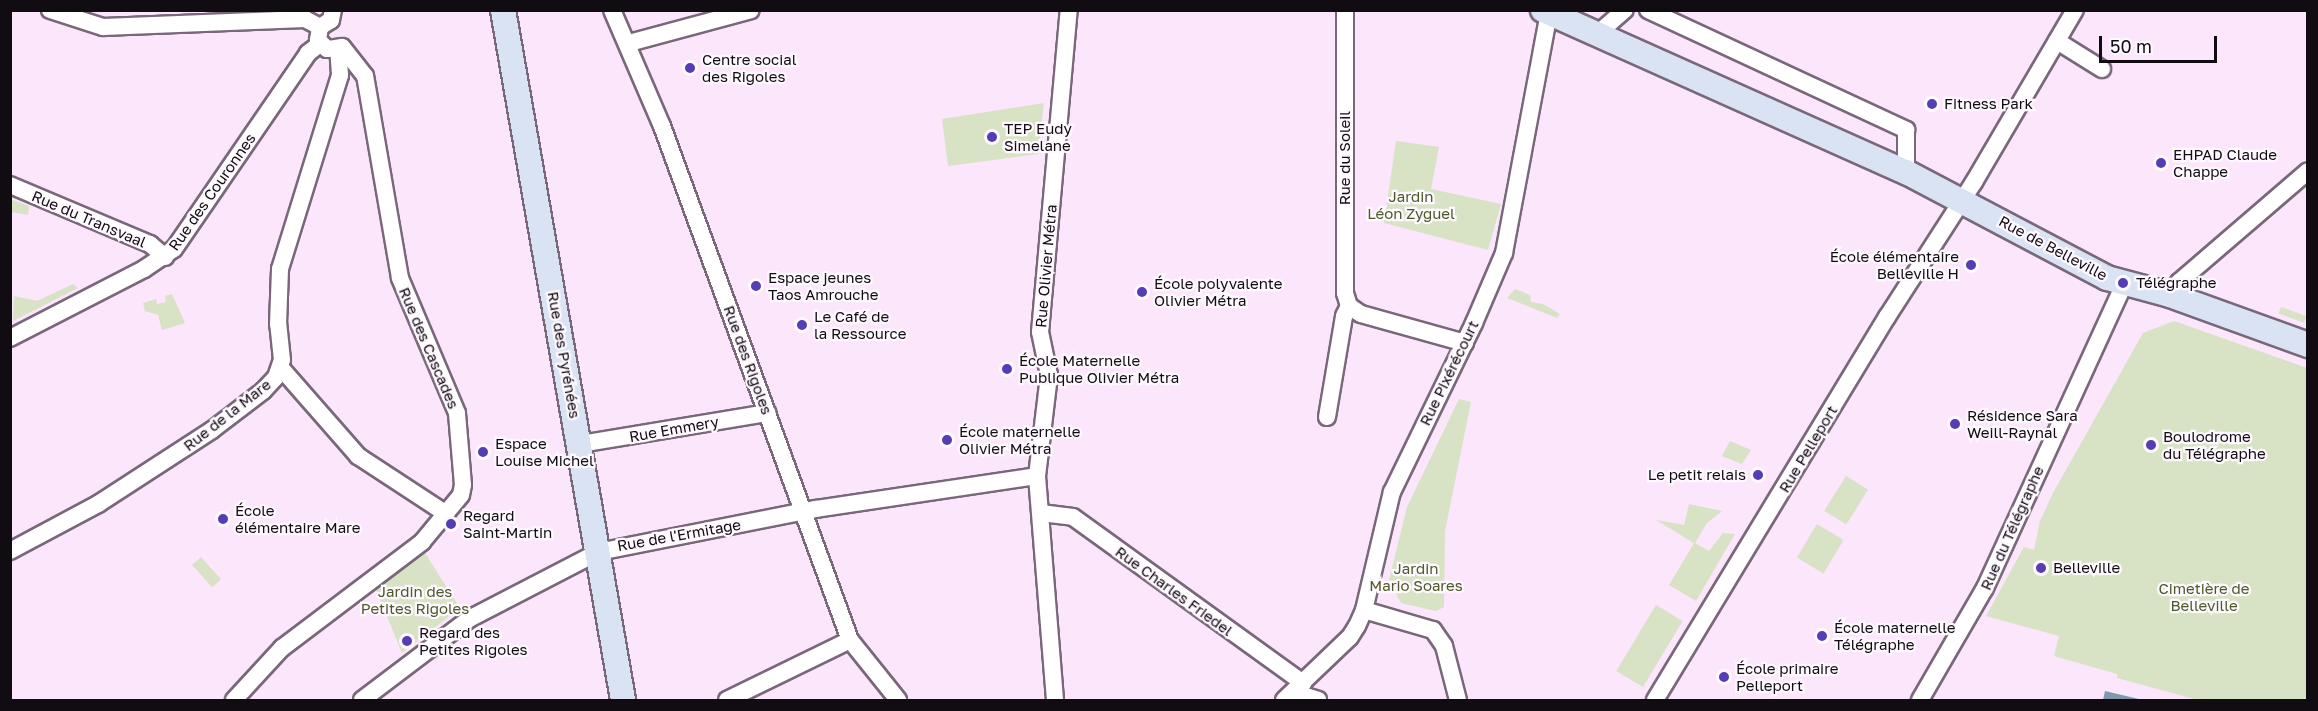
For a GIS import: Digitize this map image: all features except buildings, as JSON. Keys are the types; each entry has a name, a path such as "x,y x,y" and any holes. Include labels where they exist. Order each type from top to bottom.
{"main road":[{"name":"Rue des Pyrénées","path":"502,10 580,444 623,700"},
{"name":"Rue de Belleville","path":"1546,12 1906,172 2124,284 2170,295 2307,345"}],"street":[{"path":"50,10 103,27 328,19 320,44 327,49 340,48"},
{"name":"Rue des Rigoles","path":"612,10 629,43 805,512 850,640 898,700"},
{"path":"629,43 751,10"},
{"name":"Rue Olivier Métra","path":"1055,700 1037,476 1049,375 1040,332 1040,315 1069,10"},
{"name":"Rue du Soleil","path":"1327,417 1344,316 1349,306 1345,293 1345,10"},
{"path":"1596,35 1625,10"},
{"path":"1648,10 1906,130 1906,172"},
{"name":"Rue Pelleport","path":"1655,700 1962,200 2075,10"},
{"name":"Rue Pixérécourt","path":"1284,700 1306,695 1350,637 1364,610 1392,492 1465,343 1504,253 1546,12"},
{"path":"2057,41 2102,69"},
{"name":"Rue des Couronnes","path":"10,338 165,257 182,239 308,53 320,44"},
{"name":"Rue de la Mare","path":"10,551 98,504 212,430 263,391 280,368 280,269 340,75 340,48"},
{"name":"Rue des Cascades","path":"234,700 282,648 422,542 461,495 463,485 457,413 400,278 365,76 340,48"},
{"path":"2170,295 2178,282 2307,171"},
{"name":"Rue du Transvaal","path":"10,185 150,244 165,257"},
{"name":"Rue du Télégraphe","path":"1920,700 1985,588 2124,284"},
{"path":"1349,306 1361,314 1465,343"},
{"path":"280,368 358,456 445,513"},
{"name":"Rue Emmery","path":"580,444 767,413"},
{"name":"Rue de l'Ermitage","path":"362,700 469,619 598,552 805,512 1037,476"},
{"name":"Rue Charles Friedel","path":"1041,513 1073,517 1306,695"},
{"path":"1364,610 1419,624 1439,637 1458,700"},
{"path":"727,700 850,640"}],"green space":[{"name":"TEP Eudy Simelane","path":"1044,103 1038,154 948,166 942,119"},
{"name":"Jardin Léon Zyguel","path":"1396,141 1439,147 1431,189 1501,204 1488,250 1384,223"},
{"path":"10,199 29,206 28,215 11,212"},
{"path":"73,284 78,288 13,321 14,296 37,301"},
{"path":"1515,289 1530,295 1531,302 1543,304 1560,314 1557,318 1507,298"},
{"path":"172,294 185,323 162,330 158,315 145,311 143,303 156,299 157,304 166,302 165,296"},
{"path":"2281,307 2306,316 2304,323 2279,314"},
{"name":"Cimetière de Belleville","path":"2174,321 2307,368 2307,700 2198,700 2117,678 2117,674 2054,656 2059,636 1986,616 2024,547 2034,550 2040,521 2053,493 2143,333"},
{"name":"Jardin Mario Soares","path":"1459,399 1471,402 1445,531 1444,607 1436,611 1401,603 1389,580 1407,507"},
{"path":"1730,441 1751,450 1742,464 1722,456"},
{"path":"1846,476 1868,490 1846,525 1824,511"},
{"path":"1689,504 1722,511 1707,523 1695,543 1709,551 1723,533 1735,534 1696,601 1669,585 1694,543 1656,520 1684,525"},
{"path":"1817,524 1844,540 1823,573 1797,557"},
{"name":"Jardin des Petites Rigoles","path":"423,550 460,608 402,653 375,587"},
{"path":"201,557 221,579 212,587 192,565"},
{"path":"1656,605 1683,621 1643,687 1616,671"}],"water":[{"path":"2105,691 2143,700 2103,700"}],"place":[{"name":"Centre social des Rigoles","path":"690,68"},
{"name":"Fitness Park","path":"1932,104"},
{"name":"TEP Eudy Simelane","path":"992,137"},
{"name":"EHPAD Claude Chappe","path":"2161,163"},
{"name":"École élémentaire Belleville H","path":"1971,265"},
{"name":"Télégraphe","path":"2123,283"},
{"name":"Espace jeunes Taos Amrouche","path":"756,286"},
{"name":"École polyvalente Olivier Métra","path":"1142,292"},
{"name":"Le Café de la Ressource","path":"802,325"},
{"name":"École Maternelle Publique Olivier Métra","path":"1007,369"},
{"name":"Résidence Sara Weill-Raynal","path":"1955,424"},
{"name":"École maternelle Olivier Métra","path":"947,440"},
{"name":"Boulodrome du Télégraphe","path":"2151,445"},
{"name":"Espace Louise Michel","path":"483,452"},
{"name":"Le petit relais","path":"1758,475"},
{"name":"École élémentaire Mare","path":"223,519"},
{"name":"Regard Saint-Martin","path":"451,524"},
{"name":"Belleville","path":"2041,568"},
{"name":"École maternelle Télégraphe","path":"1822,636"},
{"name":"Regard des Petites Rigoles","path":"407,641"},
{"name":"École primaire Pelleport","path":"1724,677"}]}
